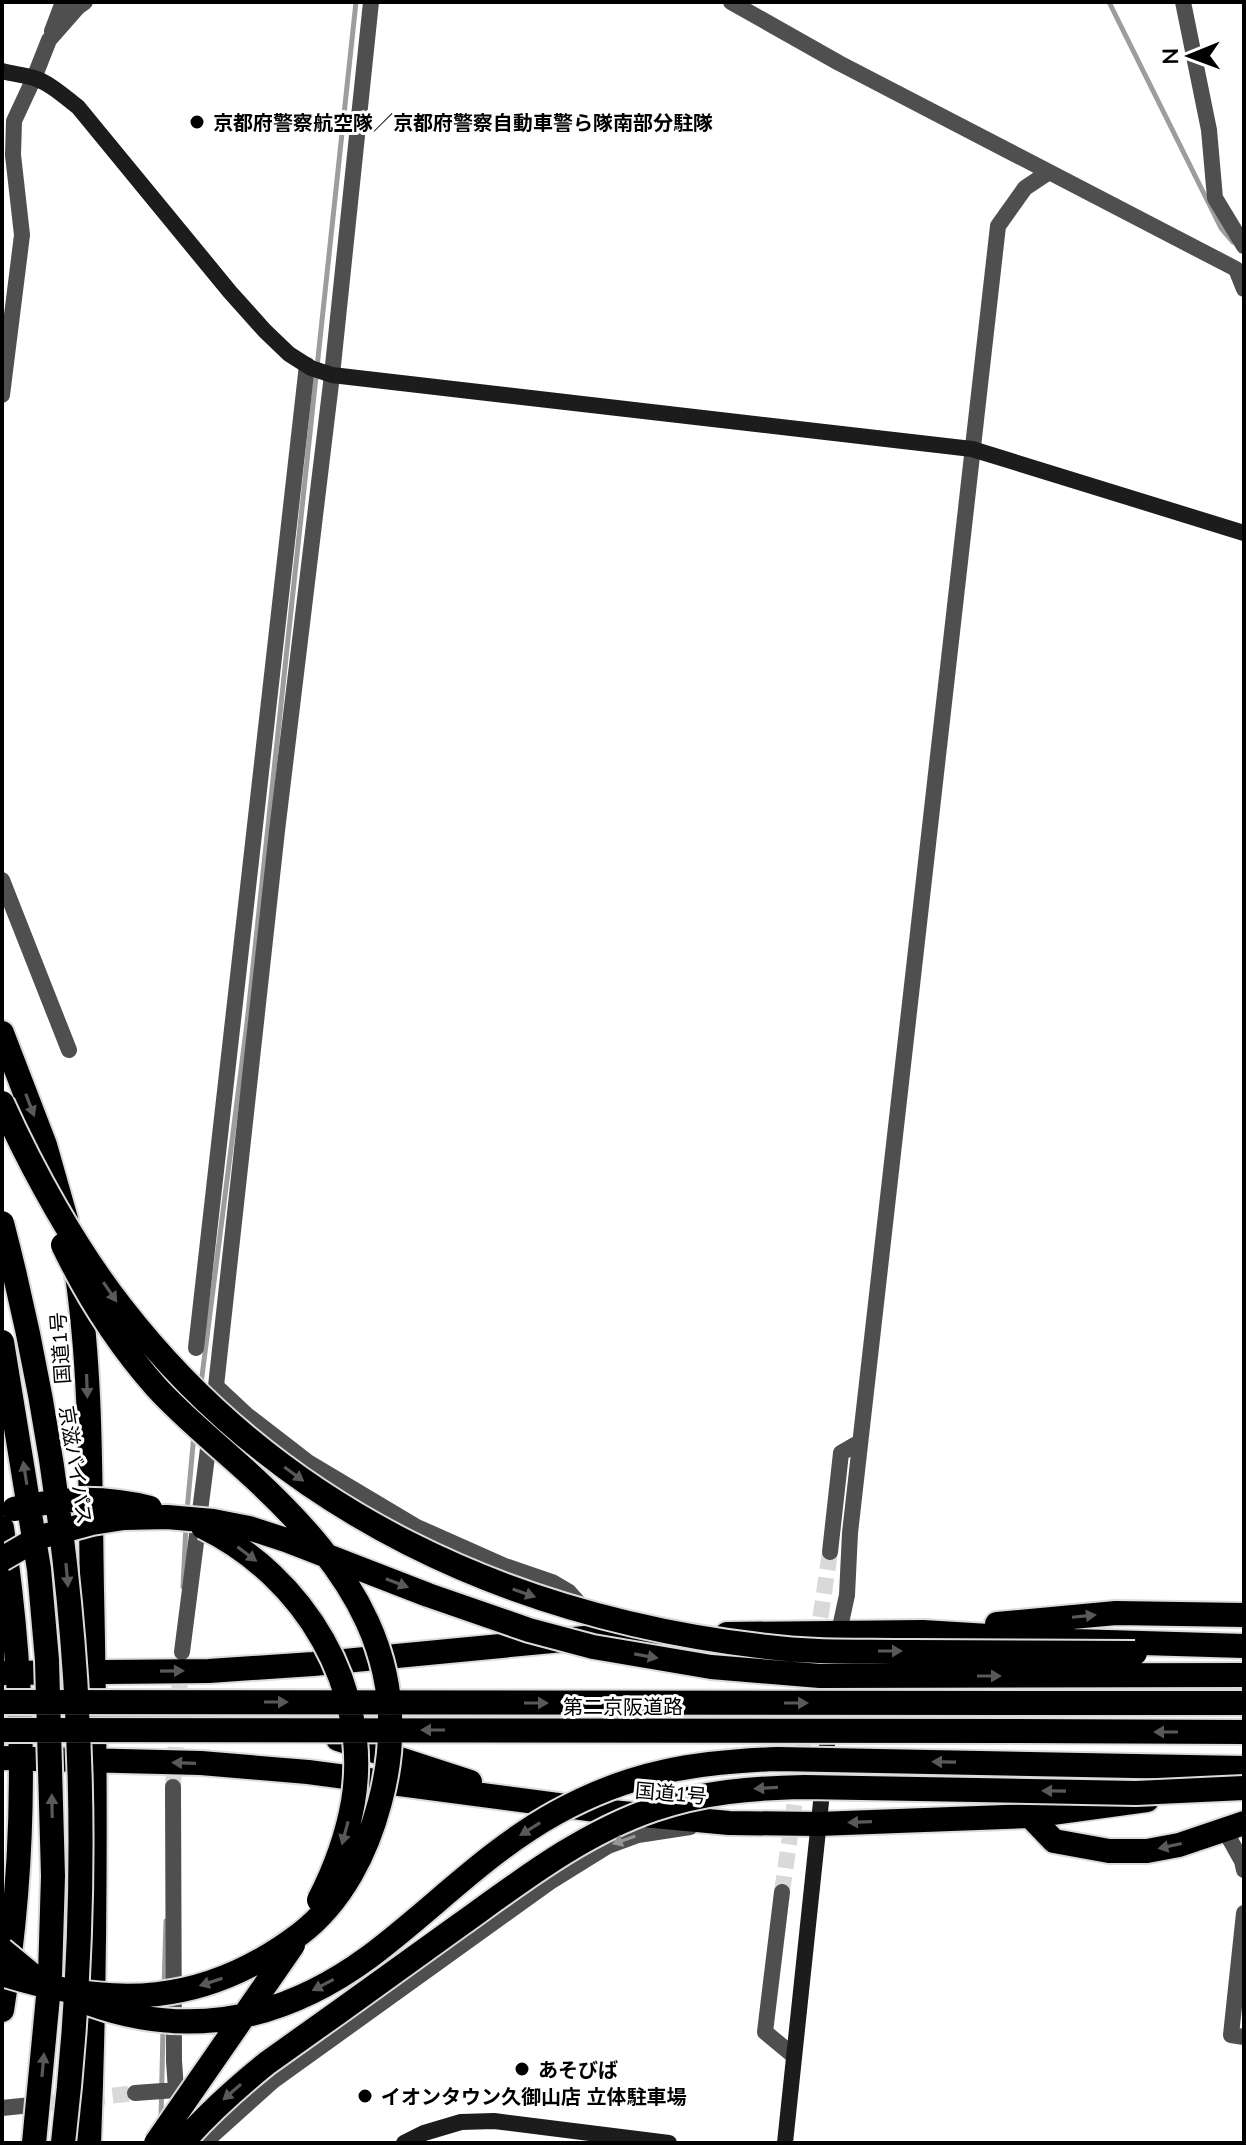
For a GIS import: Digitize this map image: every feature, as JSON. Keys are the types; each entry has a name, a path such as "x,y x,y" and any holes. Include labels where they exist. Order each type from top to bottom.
{"highway":[{"name":"国道1号","path":"2,1033 62,1199 76,1266 87,1366 94,1672 86,1717 95,1760 95,1945 89,2143"},
{"path":"2,1103 83,1285 131,1358 191,1422 288,1511 320,1545 348,1584 380,1648 391,1719 389,1760 383,1792 375,1823 359,1861 339,1894 315,1923 278,1950 249,1968 215,1982 148,1996 70,1993 2,1974"},
{"path":"18,1137 104,1282 149,1342 183,1378 263,1452 307,1484 403,1542 452,1565 525,1593 611,1618 770,1648 1135,1653 1244,1659"},
{"name":"京滋バイパス","path":"2,1223 38,1378 55,1473 75,1662 86,1717"},
{"path":"2,1342 39,1569 47,1660 53,1876 50,1976 34,2143"},
{"path":"2,1513 45,1502 73,1499 131,1503 194,1523 224,1537 252,1556 299,1602 330,1652 343,1683 351,1715 355,1741 353,1800 345,1837 331,1875 289,1953 156,2143"},
{"path":"2,1559 40,1537 92,1523 124,1518 167,1517 213,1521 286,1540 529,1630 593,1647 711,1667 820,1676 1244,1675"},
{"path":"2,1528 15,1624 6,1716 20,1824 18,1877 2,2010"},
{"path":"923,1632 1116,1613 1244,1615"},
{"path":"10,1673 209,1671 605,1636 923,1632 1074,1641 1244,1646"},
{"path":"10,1673 86,1717 215,1716 266,1722 325,1735 546,1803"},
{"name":"第二京阪道路","path":"6,1716 1244,1703"},
{"path":"6,1716 37,1718 52,1723 82,1743 95,1760"},
{"name":"第二京阪道路","path":"6,1716 1244,1732"},
{"path":"63,2143 79,1957 86,1717"},
{"name":"国道1号","path":"11,1758 201,1763 308,1772 729,1823 818,1824 1030,1816 1244,1788"},
{"path":"2,1950 37,1978 68,1996 103,2009 168,2022 233,2018 277,2006 334,1979 368,1957 524,1832 589,1796 656,1772 734,1761 778,1759 1244,1768"},
{"path":"182,2143 213,2109 267,2063 502,1895 575,1847 614,1825 653,1809 686,1799 773,1788 1136,1793 1244,1788"},
{"path":"1030,1816 1054,1841 1109,1851 1147,1851 1179,1845 1234,1826"}],"street":[{"path":"2,395 22,235 13,155 14,121 63,2"},
{"path":"49,40 85,2"},
{"path":"196,1348 271,685 371,2"},
{"path":"731,2 839,63 1049,172 1240,262 1244,289"},
{"path":"1183,2 1209,130 1215,198 1244,246"},
{"path":"2,71 30,78 56,90 78,107 265,331 289,354 319,370 972,449 1244,533"},
{"path":"785,2143 839,1632 847,1595 860,1442 998,226 1025,188 1049,172"},
{"path":"182,1652 216,1386 294,688 319,370"},
{"path":"271,685 294,688"},
{"path":"2,880 69,1050"},
{"path":"236,990 259,994"},
{"path":"202,1297 225,1300"},
{"path":"216,1386 247,1415 308,1462 417,1527 505,1566 552,1582 569,1592 605,1636"},
{"path":"830,1552 841,1453 860,1442"},
{"path":"173,1787 176,2090 186,2114 206,2140 286,2071 550,1882 608,1846 638,1835 729,1823"},
{"path":"1234,1826 1244,1870"},
{"path":"782,1892 765,2032 794,2056"},
{"path":"1244,1913 1231,2035 1244,2037"},
{"path":"135,2093 176,2090"},
{"path":"2,2108 41,2104"},
{"path":"404,2143 424,2133 461,2122 494,2121 669,2143"}],"waterway":[{"path":"201,1384 247,1023 356,2"},
{"path":"1109,2 1221,228 1233,242"},
{"path":"187,1511 194,1434"},
{"path":"183,1587 186,1525"},
{"path":"164,1987 166,1921"},
{"path":"161,2119 163,2029"}],"tunnel":[{"path":"817,1641 830,1552"},
{"path":"173,1787 181,1665"},
{"path":"782,1892 814,1668"},
{"path":"41,2104 135,2093"}],"place":[{"name":"京都府警察航空隊／京都府警察自動車警ら隊南部分駐隊","path":"197,122"},
{"name":"あそびば","path":"522,2069"},
{"name":"イオンタウン久御山店 立体駐車場","path":"365,2096"}]}
